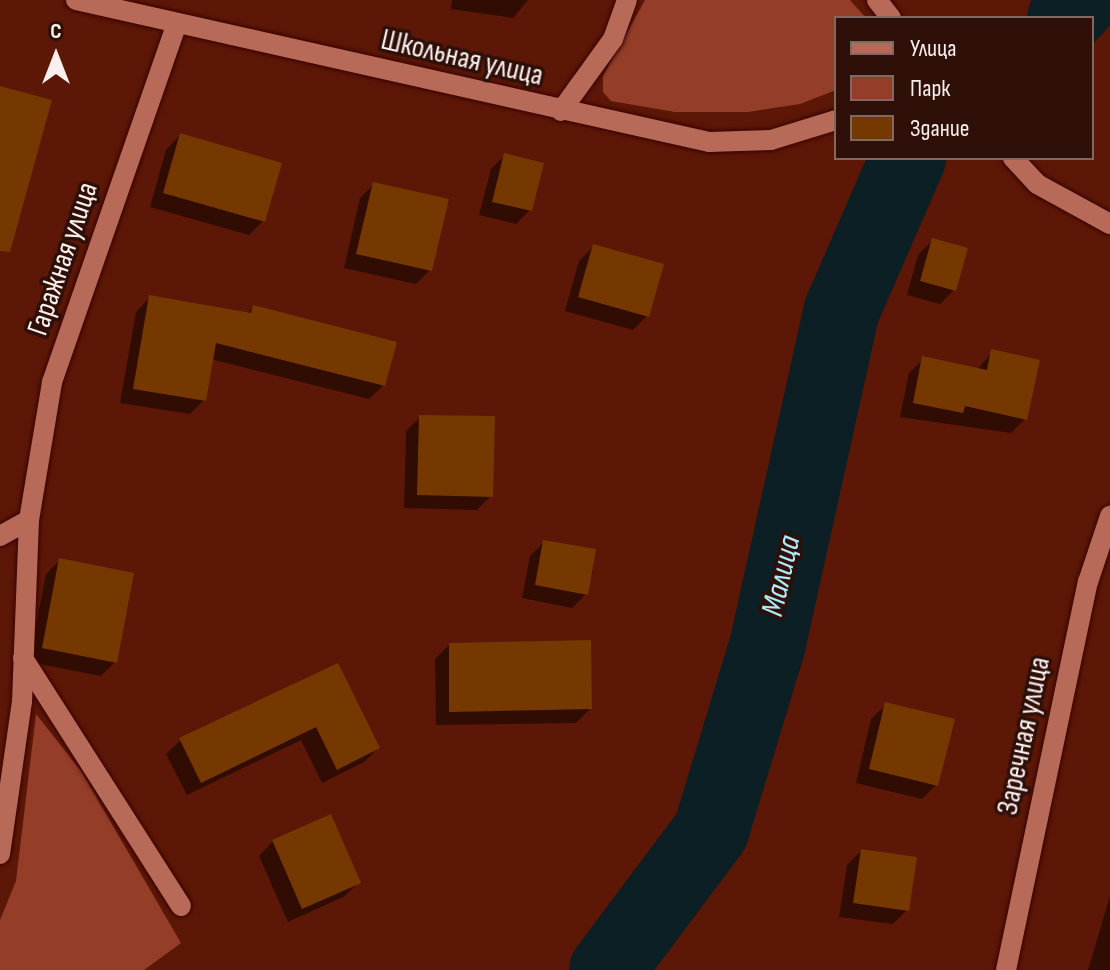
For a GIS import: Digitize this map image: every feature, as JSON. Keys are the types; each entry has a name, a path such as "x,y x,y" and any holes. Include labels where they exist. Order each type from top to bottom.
{"street":[{"name":"Школьная улица","path":"76,0 709,142 771,140 834,121"},
{"path":"561,111 613,39 627,0"},
{"path":"877,0 889,16"},
{"name":"Гаражная улица","path":"0,854 19,731 29,520 52,382 177,24"},
{"path":"1015,160 1037,184 1110,224"},
{"name":"Заречная улица","path":"1006,970 1088,582 1110,516"},
{"path":"0,536 29,520"},
{"path":"23,658 181,906"}],"green space":[{"path":"645,0 850,0 864,16 834,16 834,91 800,104 748,112 675,112 611,101 603,92 603,76"},
{"path":"36,714 81,771 181,943 144,970 0,970 0,920 16,881"}],"building":[{"path":"0,86 52,100 10,252 0,251"},
{"path":"180,133 282,163 265,222 163,193"},
{"path":"504,153 544,163 532,211 492,202"},
{"path":"373,182 449,199 432,271 356,254"},
{"path":"932,238 968,248 956,291 920,281"},
{"path":"593,244 664,264 649,317 578,297"},
{"path":"149,295 251,313 253,305 397,342 385,386 216,343 206,401 133,389"},
{"path":"991,349 1040,360 1027,420 965,406 963,413 913,403 922,356 987,370"},
{"path":"419,415 495,416 493,497 417,495"},
{"path":"543,540 596,549 588,595 535,585"},
{"path":"59,558 134,573 117,663 42,648"},
{"path":"591,640 592,709 449,712 449,643"},
{"path":"338,663 380,748 337,770 316,727 201,783 179,738"},
{"path":"885,702 955,719 938,786 869,769"},
{"path":"331,814 361,883 302,909 272,840"},
{"path":"861,849 917,857 909,911 853,903"}],"waterway":[{"name":"Малица","path":"1067,16 1082,0"},
{"name":"Малица","path":"607,970 711,831 767,647 842,310 907,160"}]}
